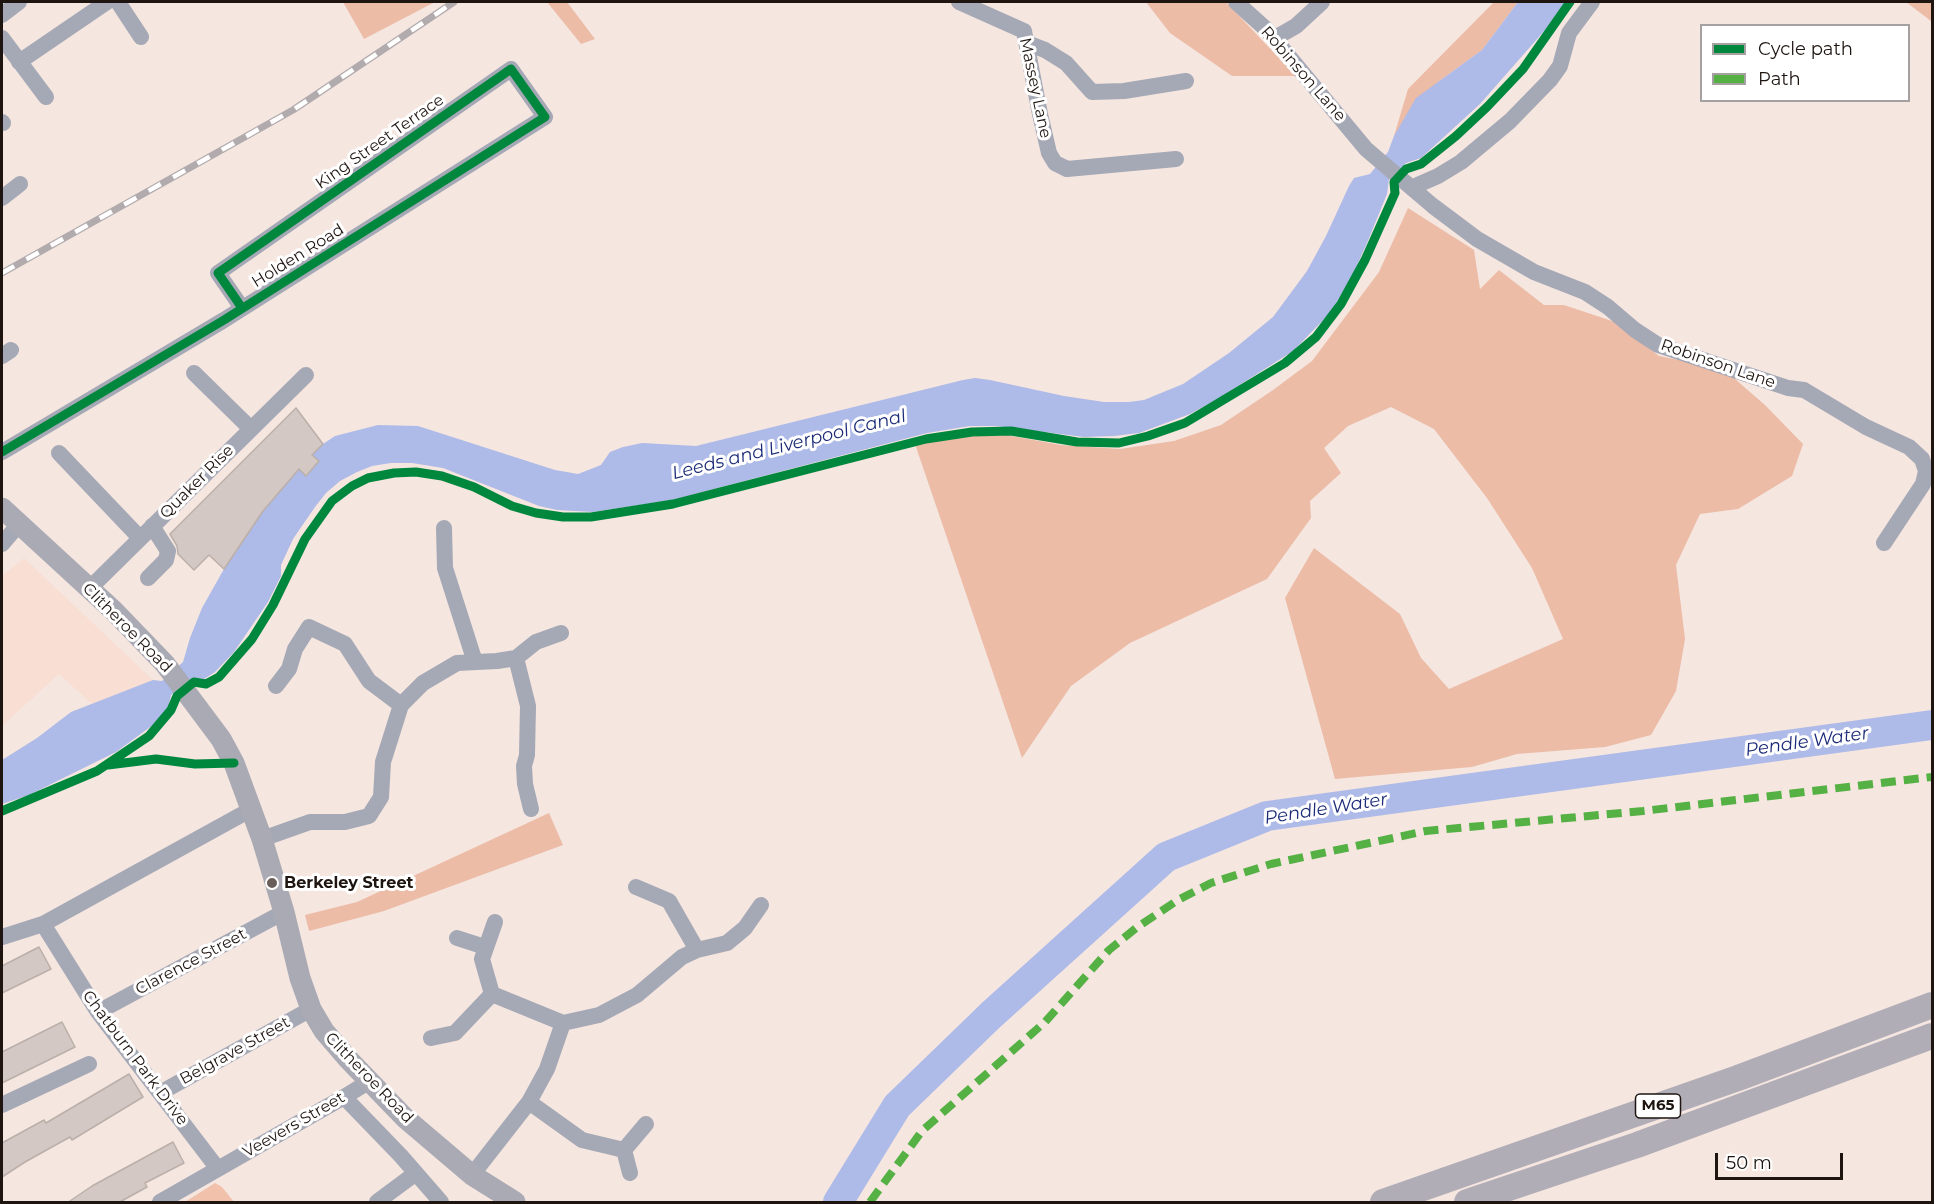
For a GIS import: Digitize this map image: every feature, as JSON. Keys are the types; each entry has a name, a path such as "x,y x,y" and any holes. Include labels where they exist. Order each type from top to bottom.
{"highway":[{"name":"M65","path":"1383,1203 1738,1078 1932,1005"},
{"name":"M65","path":"1467,1203 1637,1145 1932,1036"}],"main road":[{"name":"Clitheroe Road","path":"2,508 114,611 165,664 221,739 234,763 262,839 284,912 300,978 311,1009 324,1031 405,1118 472,1175 515,1203"}],"street":[{"path":"2,15 19,2"},
{"path":"19,62 107,2"},
{"path":"118,2 141,37"},
{"name":"Massey Lane","path":"959,2 1024,31 1042,124 1049,153 1055,163 1067,169 1176,159"},
{"name":"Robinson Lane","path":"1236,2 1275,39 1366,149 1433,206 1477,239 1534,272 1585,292 1658,345 1788,388 1804,390 1866,427 1908,447 1922,459 1926,471 1923,484 1884,543"},
{"path":"1275,39 1296,26 1322,2"},
{"path":"1407,183 1438,176 1461,162 1510,122 1550,80 1560,66 1569,33 1592,2"},
{"path":"2,38 46,97"},
{"path":"1027,43 1045,50 1066,63 1092,92 1124,91 1186,81"},
{"name":"King Street Terrace","path":"242,308 218,273 511,69 545,117"},
{"name":"Holden Road","path":"2,452 242,308 545,117"},
{"path":"2,198 20,184"},
{"path":"194,373 250,429"},
{"name":"Quaker Rise","path":"89,589 306,375"},
{"path":"59,453 168,551 166,561 148,578"},
{"path":"2,544 20,523"},
{"path":"444,528 445,568 475,662"},
{"path":"276,686 289,669 295,649 309,627 345,644 369,681 401,705"},
{"path":"262,839 310,822 345,822 369,816 381,797 383,762 392,727 401,705 423,683 457,663 516,658 536,642 561,633"},
{"path":"516,658 528,706 527,755 524,766 525,784 531,809"},
{"path":"2,937 43,924 250,810"},
{"path":"636,887 669,901 698,950"},
{"path":"492,994 563,1023 599,1015 637,995 682,957 698,950 727,943 745,928 761,905"},
{"name":"Clarence Street","path":"98,1012 284,912"},
{"path":"492,994 482,958 495,922"},
{"name":"Chatburn Park Drive","path":"43,924 98,1012 218,1169"},
{"path":"457,938 485,947"},
{"path":"431,1038 456,1033 492,994"},
{"name":"Belgrave Street","path":"160,1093 311,1009"},
{"path":"472,1175 529,1102 547,1069 563,1023"},
{"path":"2,1106 89,1064"},
{"name":"Veevers Street","path":"218,1169 370,1081"},
{"name":"Clitheroe Road","path":"344,1097 416,1173 441,1203"},
{"path":"529,1102 582,1140 624,1150"},
{"path":"624,1150 646,1124"},
{"path":"624,1150 630,1173"},
{"path":"160,1203 218,1169"},
{"path":"377,1203 416,1173"}],"shaded area":[{"path":"343,2 435,2 364,39"},
{"path":"547,2 567,2 595,39 581,44"},
{"path":"1146,2 1226,2 1296,76 1232,76 1170,33"},
{"path":"1494,2 1518,2 1482,50 1438,82 1394,136 1408,89"},
{"path":"1906,2 1932,2 1932,22 1927,18"},
{"path":"1408,208 1474,250 1480,289 1499,270 1544,305 1564,305 1615,322 1659,356 1728,373 1765,405 1803,444 1792,476 1738,509 1700,514 1676,565 1685,639 1676,691 1651,735 1605,747 1517,754 1472,767 1335,779 1285,598 1314,548 1400,614 1421,658 1449,689 1563,639 1532,568 1487,498 1434,429 1391,407 1348,426 1324,448 1341,473 1310,501 1311,518 1267,579 1130,643 1071,686 1022,758 915,444 959,432 995,433 1061,445 1120,449 1174,441 1221,425 1312,361 1379,272"},
{"path":"24,558 153,680 92,704 59,674 2,726 2,576"},
{"path":"549,813 563,845 384,911 309,931 305,915 357,902"},
{"path":"215,1183 222,1187 234,1202 185,1202"}],"water":[{"name":"Leeds and Liverpool Canal","path":"1518,2 1565,2 1545,30 1480,104 1421,158 1406,163 1389,179 1387,194 1367,243 1353,274 1331,312 1293,351 1190,414 1139,433 1114,436 1084,437 996,426 970,426 927,433 672,500 593,512 557,510 539,506 443,468 412,463 372,466 340,481 315,507 293,539 281,565 281,576 268,602 234,652 215,672 204,679 194,678 171,695 168,708 157,722 116,752 29,795 2,804 2,760 37,738 71,712 153,680 162,681 183,662 202,608 224,569 263,511 299,469 306,475 319,461 312,455 335,436 378,425 418,426 555,470 578,474 601,465 610,452 623,447 642,443 696,446 975,378 1104,402 1144,400 1183,384 1229,353 1273,317 1307,271 1354,178 1370,174 1388,152 1394,136 1416,98 1482,50"}],"building":[{"path":"296,408 323,444 312,455 319,461 306,476 299,469 263,511 224,569 209,555 194,570 178,554 177,546 170,534"},
{"path":"39,947 51,969 2,993 2,966"},
{"path":"62,1022 75,1047 2,1083 2,1052"},
{"path":"129,1074 143,1097 72,1140 70,1137 2,1177 2,1143 44,1120 46,1123"},
{"path":"173,1142 184,1163 145,1183 147,1187 118,1203 67,1203 92,1186"}],"waterway":[{"name":"Pendle Water","path":"838,1202 897,1106 991,1015 1166,857 1267,816 1932,725"}],"railway":[{"path":"2,273 293,110 454,2"}],"marked path":[{"path":"870,1202 922,1131 1045,1022 1109,950 1136,928 1178,900 1211,883 1271,864 1426,831 1643,811 1932,777"}],"cycle path":[{"path":"2,811 97,771 149,736 171,710 177,696 194,682 206,684 219,677 252,639 273,605 305,539 332,501 352,486 368,478 416,472 442,476 474,487 512,506 536,513 563,517 591,517 673,504 926,439 972,432 1011,431 1077,442 1119,443 1185,423 1285,363 1316,337 1341,304 1365,260 1395,193 1394,182 1406,169 1421,164 1456,136 1487,107 1523,69 1570,2"},
{"path":"2,452 224,320 545,117 511,69 218,273 242,308"},
{"path":"108,765 156,759 195,764 234,763"}],"place":[{"name":"Berkeley Street","path":"272,883"}]}
